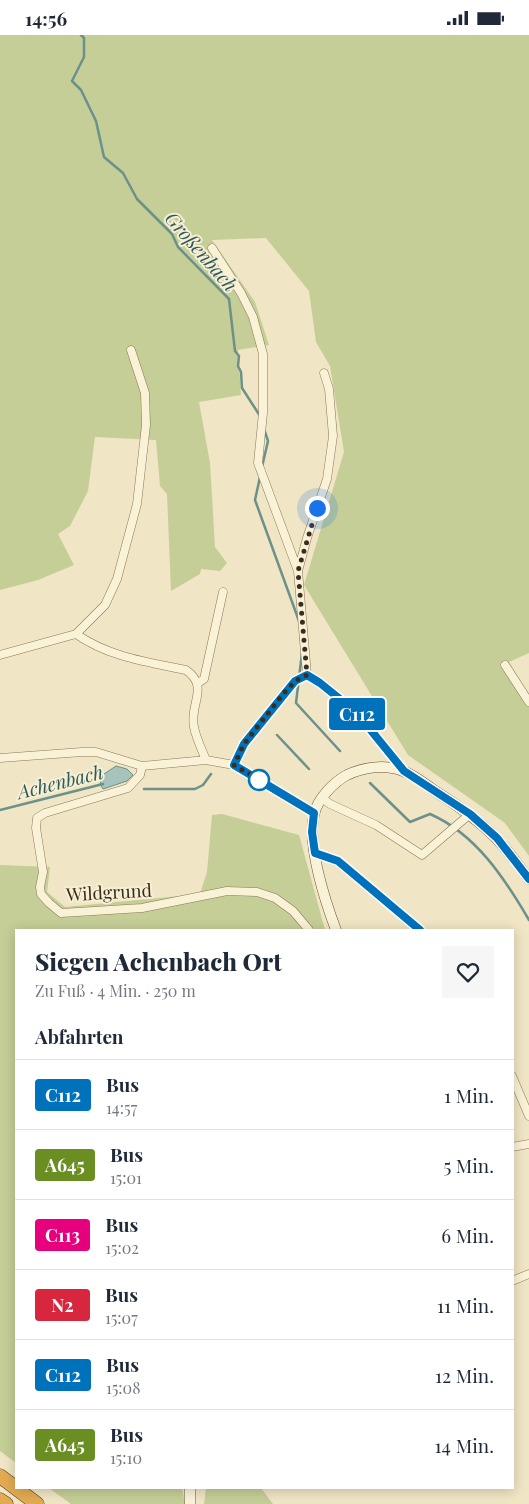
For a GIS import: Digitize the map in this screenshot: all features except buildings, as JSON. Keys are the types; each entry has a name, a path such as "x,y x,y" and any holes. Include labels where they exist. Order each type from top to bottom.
{"highway":[{"path":"0,1476 15,1487"},
{"path":"17,1489 37,1504"},
{"path":"0,1500 6,1504"}],"main road":[{"path":"336,929 315,853 312,832 314,813 322,798 342,778 368,768 385,767 404,771 470,814 497,838 529,879"},
{"path":"190,1489 190,1504"}],"street":[{"path":"212,248 241,293 258,332 262,354 263,403 258,463 298,571 307,675"},
{"path":"0,655 76,633 105,605 117,579 137,504 146,425 145,393 131,350"},
{"path":"298,571 307,537 327,479 333,437 329,389 324,373"},
{"path":"198,683 204,679 223,592"},
{"path":"76,633 83,639 123,657 186,670 194,675 198,683 193,726 206,760"},
{"path":"505,665 529,702"},
{"path":"234,765 244,744 282,696 295,681 307,675"},
{"path":"307,675 356,712 404,771"},
{"path":"0,758 82,751 96,752 142,766 206,760 234,765 314,813"},
{"name":"Wildgrund","path":"142,766 140,775 128,787 45,813 38,818 36,828 43,872 40,887 41,894 48,903 61,913 96,912 142,908 227,891 257,892 275,899 293,911 308,929"},
{"path":"322,798 376,825 422,855 470,814"},
{"path":"315,853 338,861 419,929"},
{"path":"514,1081 529,1116"},
{"path":"514,1147 529,1145"},
{"path":"514,1280 529,1274"}],"green space":[{"path":"0,35 529,35 529,653 509,662 529,695 529,856 505,823 408,755 304,585 344,452 330,366 316,342 309,291 266,238 212,240 255,302 269,345 238,350 241,395 199,402 210,463 215,547 227,563 220,571 201,569 200,574 171,591 167,494 160,486 156,440 95,437 88,491 70,526 58,534 74,565 38,580 0,590"},
{"path":"222,814 299,835 325,929 15,929 15,1462 0,1451 0,865 50,867 47,892 65,907 200,894 207,872 212,815"},
{"path":"50,1489 182,1489 185,1504 71,1504"},
{"path":"206,1489 262,1489 273,1504 204,1504"}],"water":[{"path":"116,766 127,769 133,775 127,781 103,789 100,784 104,774"}],"waterway":[{"name":"Großenbach","path":"81,35 84,38 84,57 72,81 81,90 96,121 104,157 123,173 137,199 172,234 178,247 229,299 235,351 239,356 238,366 241,372 242,388 260,416"},
{"name":"Großenbach","path":"262,467 268,441 264,429"},
{"name":"Großenbach","path":"260,477 255,500 299,621"},
{"name":"Großenbach","path":"302,653 296,703 340,751"},
{"name":"Achenbach","path":"277,735 309,769"},
{"name":"Achenbach","path":"144,789 195,789 203,785 211,774"},
{"name":"Achenbach","path":"370,783 410,822 430,814 462,833 488,859 510,889 529,920"},
{"name":"Achenbach","path":"0,810 103,784"}],"bus line":[{"name":"C112","path":"419,929 338,861 315,853 312,832 314,813 234,765 244,744 295,681 307,675 356,712 404,771 470,814 497,838 529,879"}],"route":[{"path":"259,780 266,784 234,765 244,744 284,693 295,681 307,675 298,571 317,508"}]}
